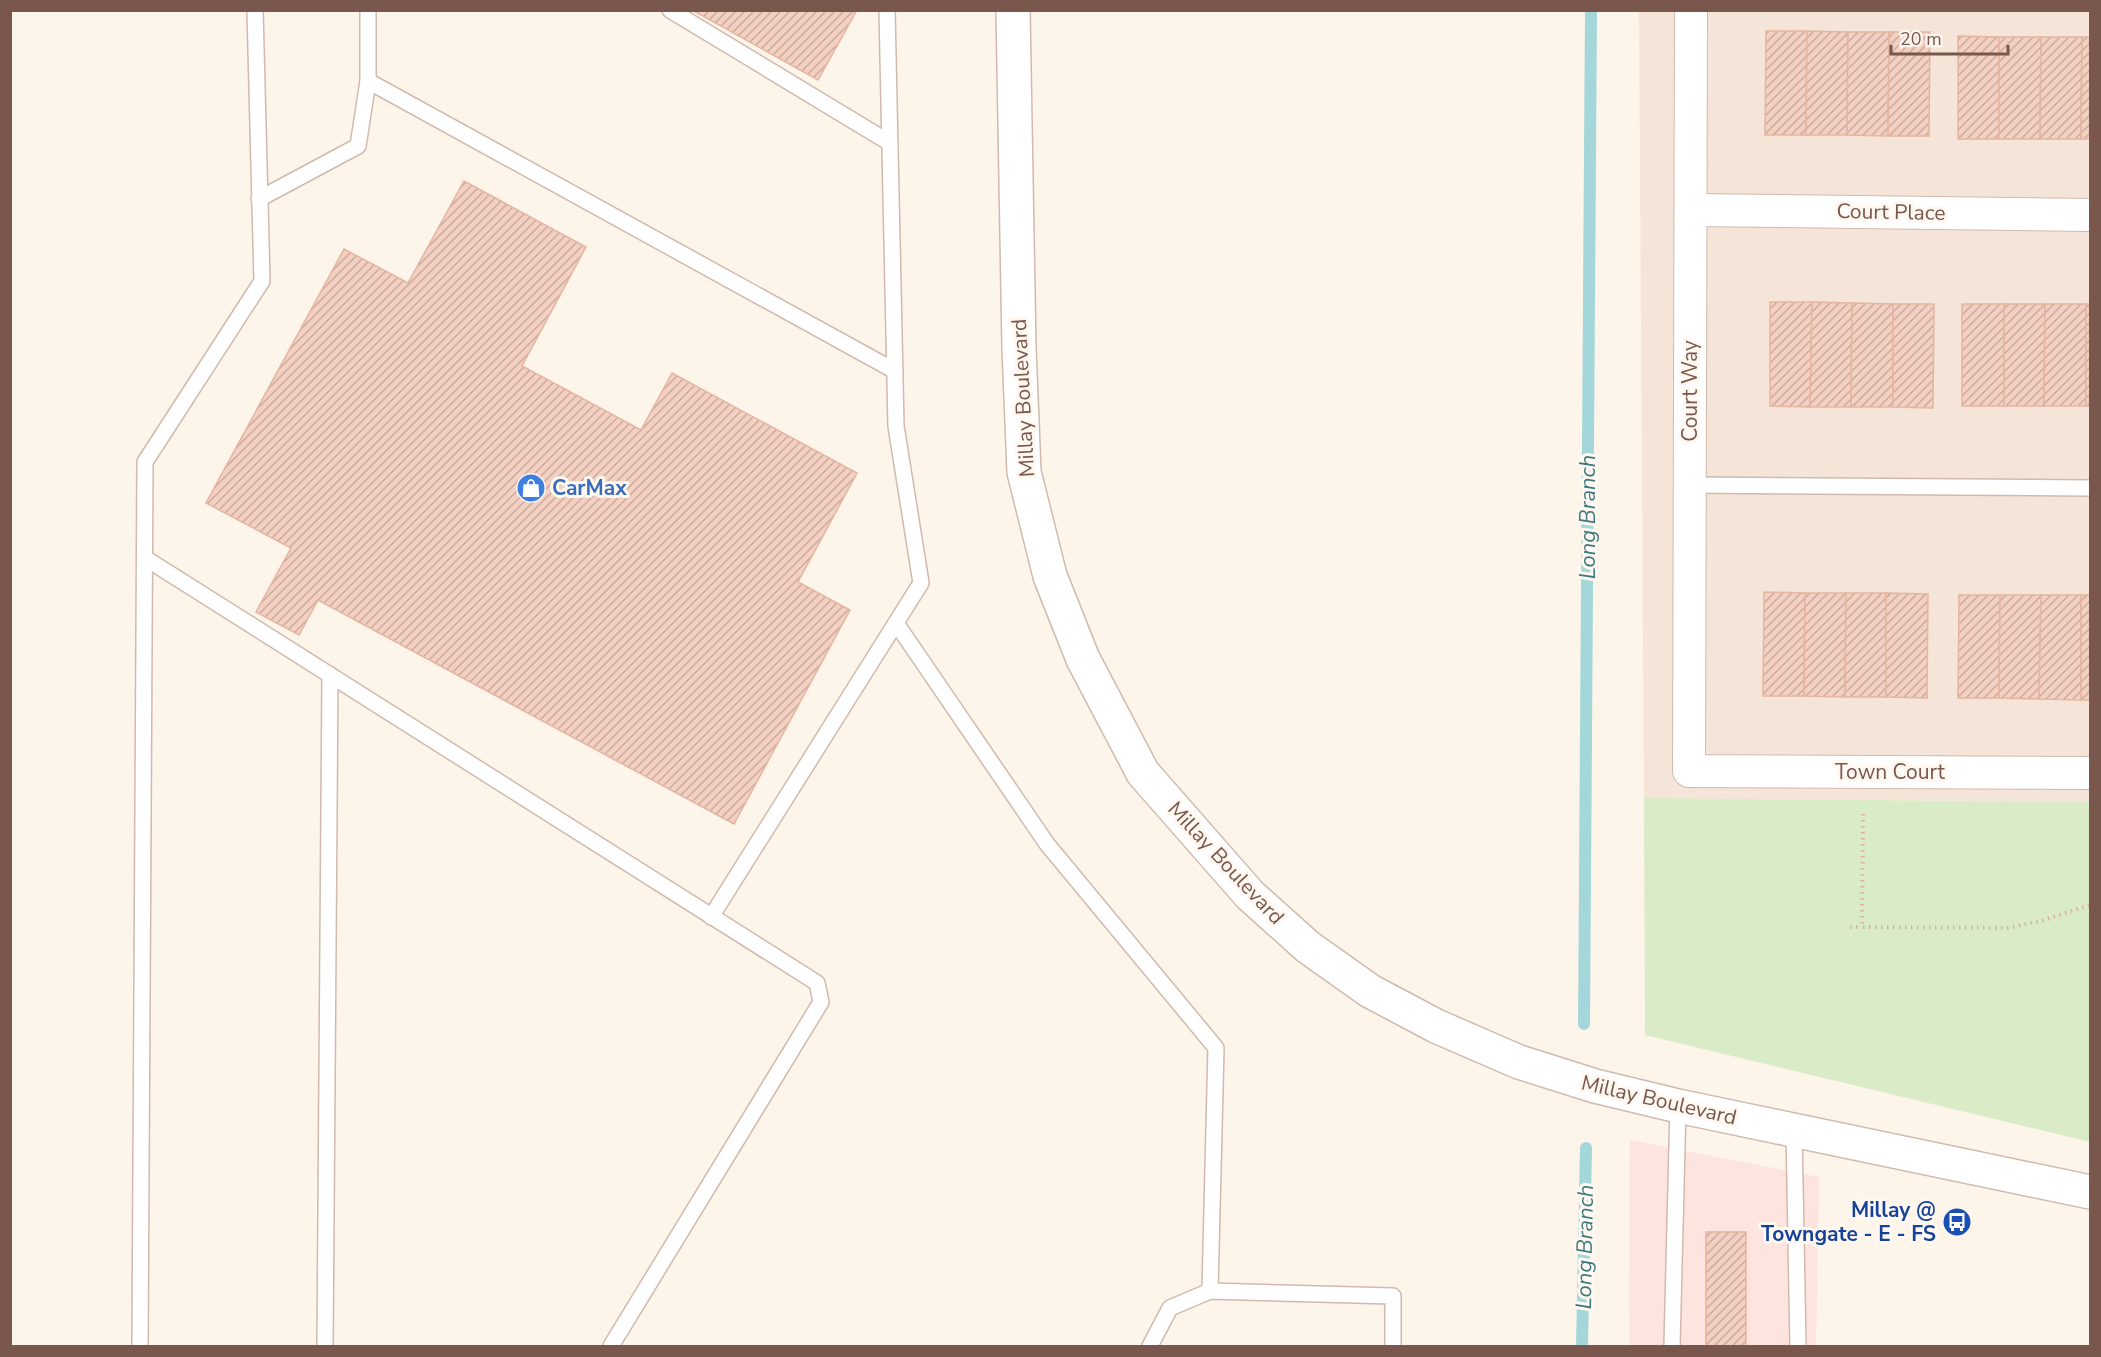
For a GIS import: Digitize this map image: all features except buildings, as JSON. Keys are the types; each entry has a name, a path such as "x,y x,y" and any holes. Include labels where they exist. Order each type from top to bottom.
{"street":[{"name":"Millay Boulevard","path":"1013,10 1019,348 1024,472 1050,576 1083,659 1143,773 1250,895 1308,947 1370,990 1436,1026 1519,1062 1595,1086 1678,1106 2091,1192"},
{"name":"Court Way","path":"1689,771 1691,10"},
{"name":"Court Place","path":"1691,210 2091,215"},
{"name":"Town Court","path":"1689,771 2091,773"}],"lane":[{"path":"140,1347 145,462 262,281 255,10"},
{"path":"259,199 358,146 368,81 368,10"},
{"path":"670,10 890,143"},
{"path":"711,917 921,584 896,426 887,10"},
{"path":"368,81 895,371"},
{"path":"1690,485 2091,488"},
{"path":"145,558 817,983 821,1002 611,1347"},
{"path":"896,623 1047,844 1216,1048 1210,1291"},
{"path":"325,1347 330,675"},
{"path":"1672,1347 1678,1106"},
{"path":"1794,1130 1798,1347"},
{"path":"1150,1347 1170,1308 1210,1291 1393,1296 1393,1347"}],"path":[{"path":"1862,927 1863,814"},
{"path":"1850,927 2007,928 2041,921 2091,905"}],"shaded area":[{"path":"1639,11 2090,11 2090,802 1644,798"},
{"path":"1630,1140 1819,1177 1816,1346 1629,1346"}],"green space":[{"path":"1644,798 2090,802 2090,1142 1645,1035"}],"waterway":[{"name":"Long Branch","path":"1584,1024 1591,10"},
{"name":"Long Branch","path":"1582,1346 1586,1148"}],"place":[{"name":"CarMax","path":"531,488"},
{"name":"Millay @ Towngate - E - FS","path":"1957,1222"}]}
